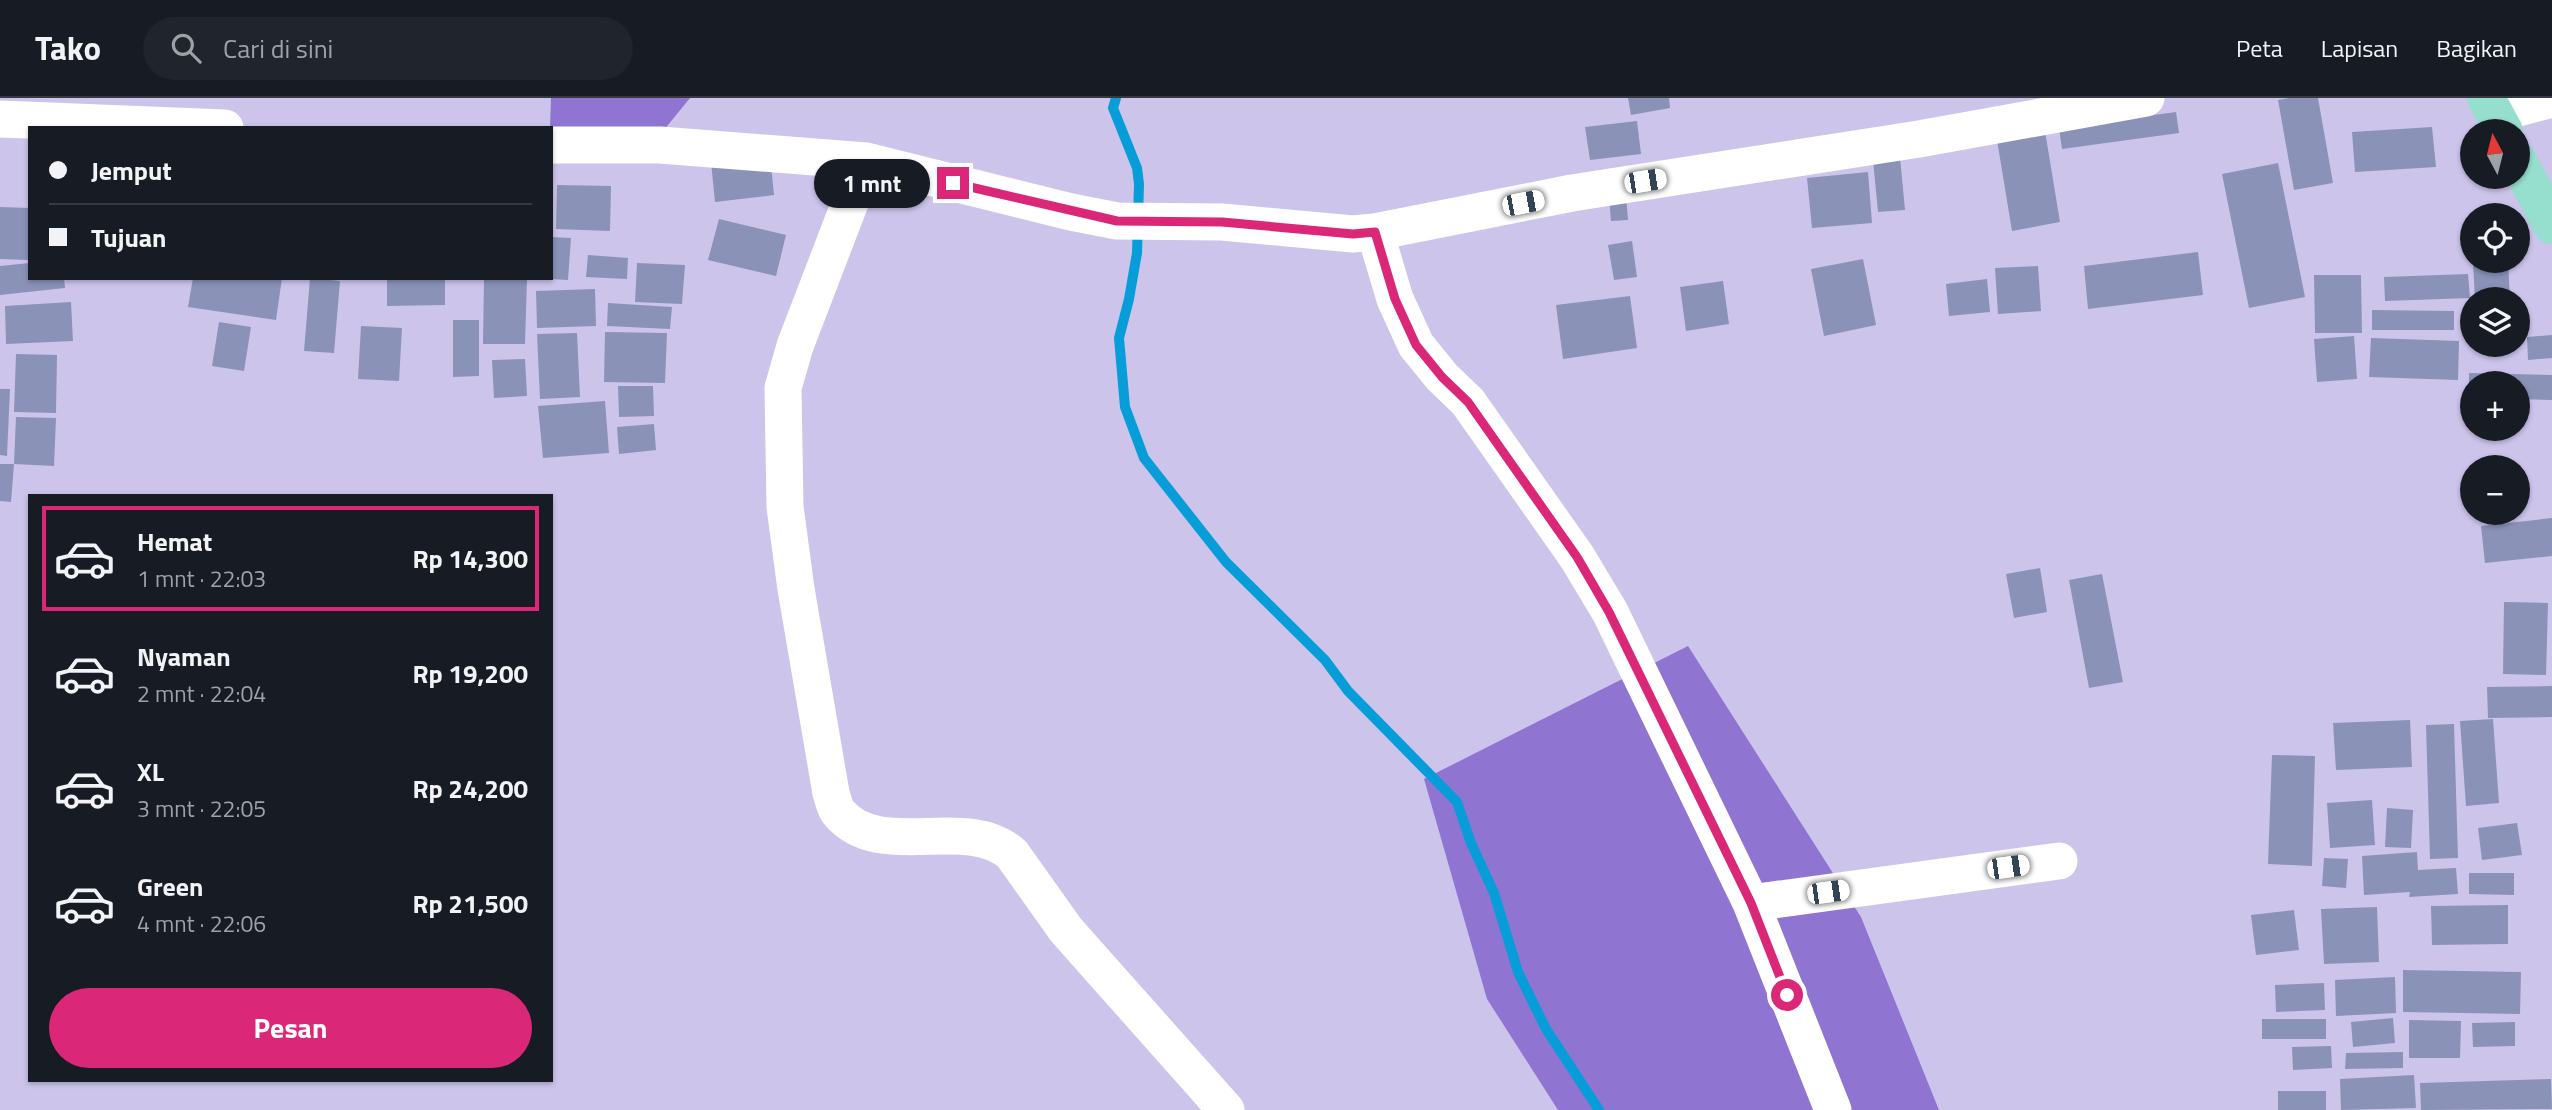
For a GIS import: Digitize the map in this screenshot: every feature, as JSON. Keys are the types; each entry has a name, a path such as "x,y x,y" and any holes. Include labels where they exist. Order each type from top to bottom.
{"main road":[{"path":"2530,184 2552,225"}],"street":[{"path":"553,145 660,145 866,161 1117,221 1222,222 1353,234 1572,193 1919,139 2146,98"},
{"path":"2495,114 2552,99"},
{"path":"0,119 164,111 218,126"},
{"path":"866,161 794,346 783,388 785,507 796,589 831,793 838,813 862,831 878,836 970,838 1001,844 1012,854 1066,930 1226,1110"},
{"path":"1375,232 1408,331 1416,345 1442,377 1468,402 1577,557 1609,612 1751,903 1833,1110"},
{"path":"1751,903 2059,860"}],"shaded area":[{"path":"551,98 690,98 659,136 550,126"},
{"path":"1688,646 1861,917 1939,1110 1558,1110 1487,999 1424,779"}],"building":[{"path":"1628,98 1669,98 1670,108 1631,115"},
{"path":"2318,98 2333,183 2294,190 2278,100"},
{"path":"2176,112 2179,133 2062,149 2059,128"},
{"path":"1637,121 1641,154 1590,160 1585,127"},
{"path":"2432,127 2436,167 2355,172 2352,132"},
{"path":"2045,131 2060,222 2012,231 1997,140"},
{"path":"770,155 774,195 715,202 711,162"},
{"path":"1900,157 1905,210 1878,212 1873,160"},
{"path":"2278,163 2305,297 2249,308 2222,174"},
{"path":"1868,172 1872,223 1812,228 1807,178"},
{"path":"557,185 611,186 610,231 556,229"},
{"path":"1626,195 1628,220 1611,221 1609,197"},
{"path":"0,207 28,208 28,260 0,259"},
{"path":"719,219 786,235 776,276 708,260"},
{"path":"553,237 571,238 568,280 553,279"},
{"path":"1632,241 1637,277 1614,280 1608,245"},
{"path":"2198,252 2203,295 2088,309 2084,266"},
{"path":"588,255 628,258 627,279 586,277"},
{"path":"1863,259 1876,325 1824,336 1811,269"},
{"path":"28,263 28,280 64,280 65,288 0,295 0,266"},
{"path":"637,263 685,265 682,304 635,302"},
{"path":"2038,266 2041,311 1998,314 1995,268"},
{"path":"2474,273 2509,273 2509,287 2474,287"},
{"path":"2468,274 2469,287 2460,287 2460,298 2385,301 2384,277"},
{"path":"2314,275 2361,275 2362,333 2315,333"},
{"path":"1987,279 1990,312 1949,316 1946,284"},
{"path":"193,280 282,280 276,320 188,307"},
{"path":"310,280 340,281 334,353 304,351"},
{"path":"387,280 445,280 445,305 387,306"},
{"path":"484,280 527,280 525,344 483,344"},
{"path":"1723,281 1729,324 1686,331 1680,287"},
{"path":"595,289 596,326 537,328 536,291"},
{"path":"1630,296 1637,348 1563,359 1556,305"},
{"path":"71,302 73,341 6,344 5,306"},
{"path":"608,303 672,307 670,329 607,326"},
{"path":"2372,310 2454,311 2454,330 2372,330"},
{"path":"453,320 479,320 479,376 453,377"},
{"path":"219,322 251,327 244,371 212,366"},
{"path":"361,326 402,328 399,381 358,379"},
{"path":"605,332 667,333 665,383 604,382"},
{"path":"577,333 580,397 540,399 537,334"},
{"path":"2552,335 2552,358 2528,360 2530,337"},
{"path":"2354,336 2357,379 2317,382 2314,339"},
{"path":"2371,338 2459,341 2458,380 2369,377"},
{"path":"16,354 57,355 56,413 14,412"},
{"path":"525,359 527,396 494,398 492,360"},
{"path":"2530,374 2552,375 2552,400 2530,399"},
{"path":"618,386 653,386 654,416 619,417"},
{"path":"0,389 10,389 7,456 0,455"},
{"path":"605,401 609,453 543,458 538,406"},
{"path":"16,417 56,418 54,466 14,464"},
{"path":"654,424 656,450 619,454 617,427"},
{"path":"0,464 14,464 11,502 0,501"},
{"path":"2552,518 2552,556 2485,563 2481,526 2530,525 2530,520"},
{"path":"2040,568 2047,612 2014,618 2006,574"},
{"path":"2102,574 2123,682 2089,688 2069,580"},
{"path":"2504,602 2548,603 2546,675 2503,674"},
{"path":"2552,686 2552,717 2488,718 2487,687"},
{"path":"2493,719 2499,803 2466,806 2460,721"},
{"path":"2410,720 2412,767 2336,770 2333,723"},
{"path":"2454,724 2458,858 2430,859 2426,725"},
{"path":"2272,755 2315,756 2312,866 2268,864"},
{"path":"2372,800 2375,845 2330,848 2327,803"},
{"path":"2387,808 2413,810 2411,848 2385,847"},
{"path":"2517,823 2522,855 2482,860 2478,828"},
{"path":"2417,852 2418,870 2456,868 2458,894 2409,897 2410,892 2364,895 2362,856"},
{"path":"2324,858 2348,859 2346,888 2322,886"},
{"path":"2469,873 2514,873 2514,895 2469,894"},
{"path":"2508,905 2508,944 2432,945 2431,906"},
{"path":"2377,907 2379,962 2324,964 2321,909"},
{"path":"2294,910 2299,950 2256,955 2251,915"},
{"path":"2403,970 2521,972 2520,1014 2403,1012"},
{"path":"2395,977 2396,1013 2336,1016 2335,980"},
{"path":"2324,983 2325,1010 2276,1012 2275,985"},
{"path":"2393,1018 2395,1043 2353,1047 2351,1022"},
{"path":"2262,1019 2326,1019 2326,1039 2262,1039"},
{"path":"2409,1020 2461,1021 2460,1058 2409,1058"},
{"path":"2515,1022 2515,1046 2473,1047 2472,1023"},
{"path":"2331,1046 2332,1068 2293,1070 2292,1047"},
{"path":"2403,1052 2403,1068 2345,1069 2346,1053"},
{"path":"2414,1075 2416,1108 2341,1110 2340,1079"},
{"path":"2551,1079 2552,1109 2421,1110 2420,1083"},
{"path":"2278,1091 2326,1091 2326,1110 2278,1110"}],"waterway":[{"path":"1116,98 1113,108 1137,168 1139,184 1137,253 1119,338 1125,407 1144,458 1226,562 1325,660 1348,691 1457,802 1471,843 1494,893 1518,972 1546,1029 1599,1110"}],"route":[{"path":"953,183 1117,221 1222,222 1353,234 1375,232 1395,299 1416,345 1442,377 1468,402 1577,557 1609,612 1751,903 1787,995"}]}
